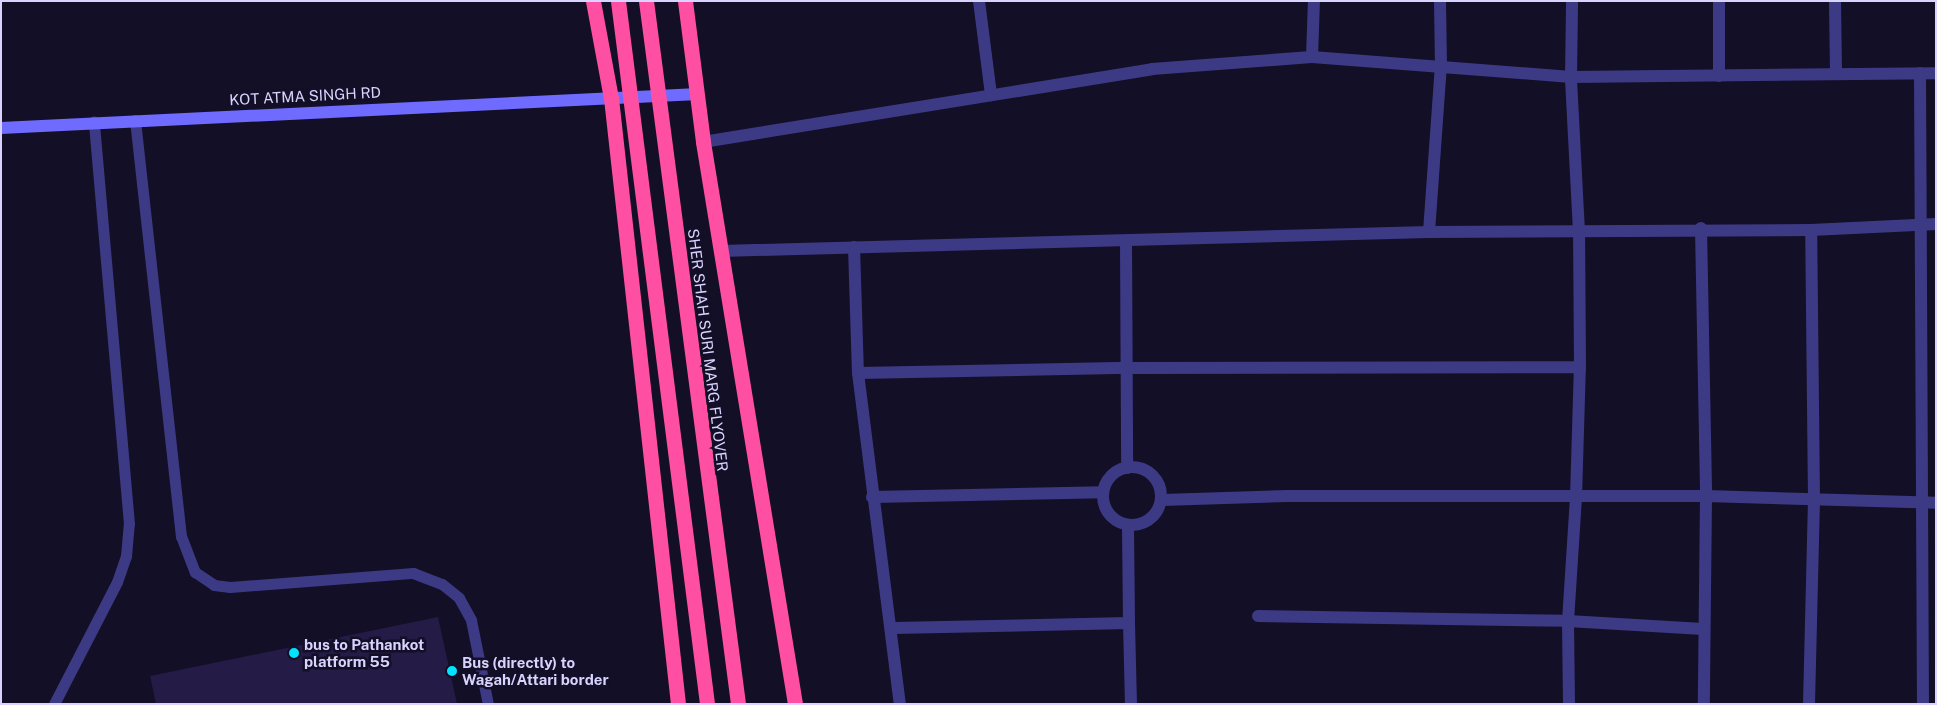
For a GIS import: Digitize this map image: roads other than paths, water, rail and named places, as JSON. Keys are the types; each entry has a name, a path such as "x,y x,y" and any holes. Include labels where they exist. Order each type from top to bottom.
{"highway":[{"path":"593,1 611,98 678,704"},
{"path":"618,1 707,704"},
{"name":"SHER SHAH SURI MARG FLYOVER","path":"646,1 738,704"},
{"path":"685,1 703,142 795,704"}],"main road":[{"name":"KOT ATMA SINGH RD","path":"1,128 698,94"}],"street":[{"path":"979,1 991,95"},
{"path":"1312,57 1314,1"},
{"path":"1428,232 1441,66 1440,1"},
{"path":"1569,704 1568,621 1576,498 1580,367 1579,232 1571,77 1572,1"},
{"path":"1719,1 1719,76"},
{"path":"1835,1 1836,72"},
{"path":"703,142 1152,69 1312,57 1571,77 1719,76 1836,72 1936,73"},
{"path":"1920,73 1922,225 1920,502 1923,704"},
{"path":"721,251 1126,242 1428,232 1579,232 1701,228 1811,230 1936,224"},
{"path":"1701,228 1706,496 1703,629 1704,704"},
{"path":"1809,704 1814,500 1811,230"},
{"path":"1126,242 1129,368 1127,468"},
{"path":"854,247 858,373 872,497 892,628 900,704"},
{"path":"858,373 1129,368 1580,367"},
{"path":"1136,466 1150,472 1160,485 1162,500 1156,515 1144,524 1128,526 1114,520 1104,508 1102,492 1108,478 1127,468 1136,466"},
{"path":"872,497 1102,492"},
{"path":"1162,500 1287,496 1576,498 1706,496 1936,502"},
{"path":"1128,526 1131,704"},
{"path":"1258,616 1568,621 1703,629"},
{"path":"892,628 1129,623"}],"lane":[{"path":"135,120 181,536 195,572 214,585 230,587 413,573 442,584 459,598 471,620 488,704"},
{"path":"54,704 117,582 126,556 129,524 94,122"}],"place":[{"name":"bus to Pathankot platform 55","path":"294,653"},
{"name":"Bus (directly) to Wagah/Attari border","path":"452,671"}]}
